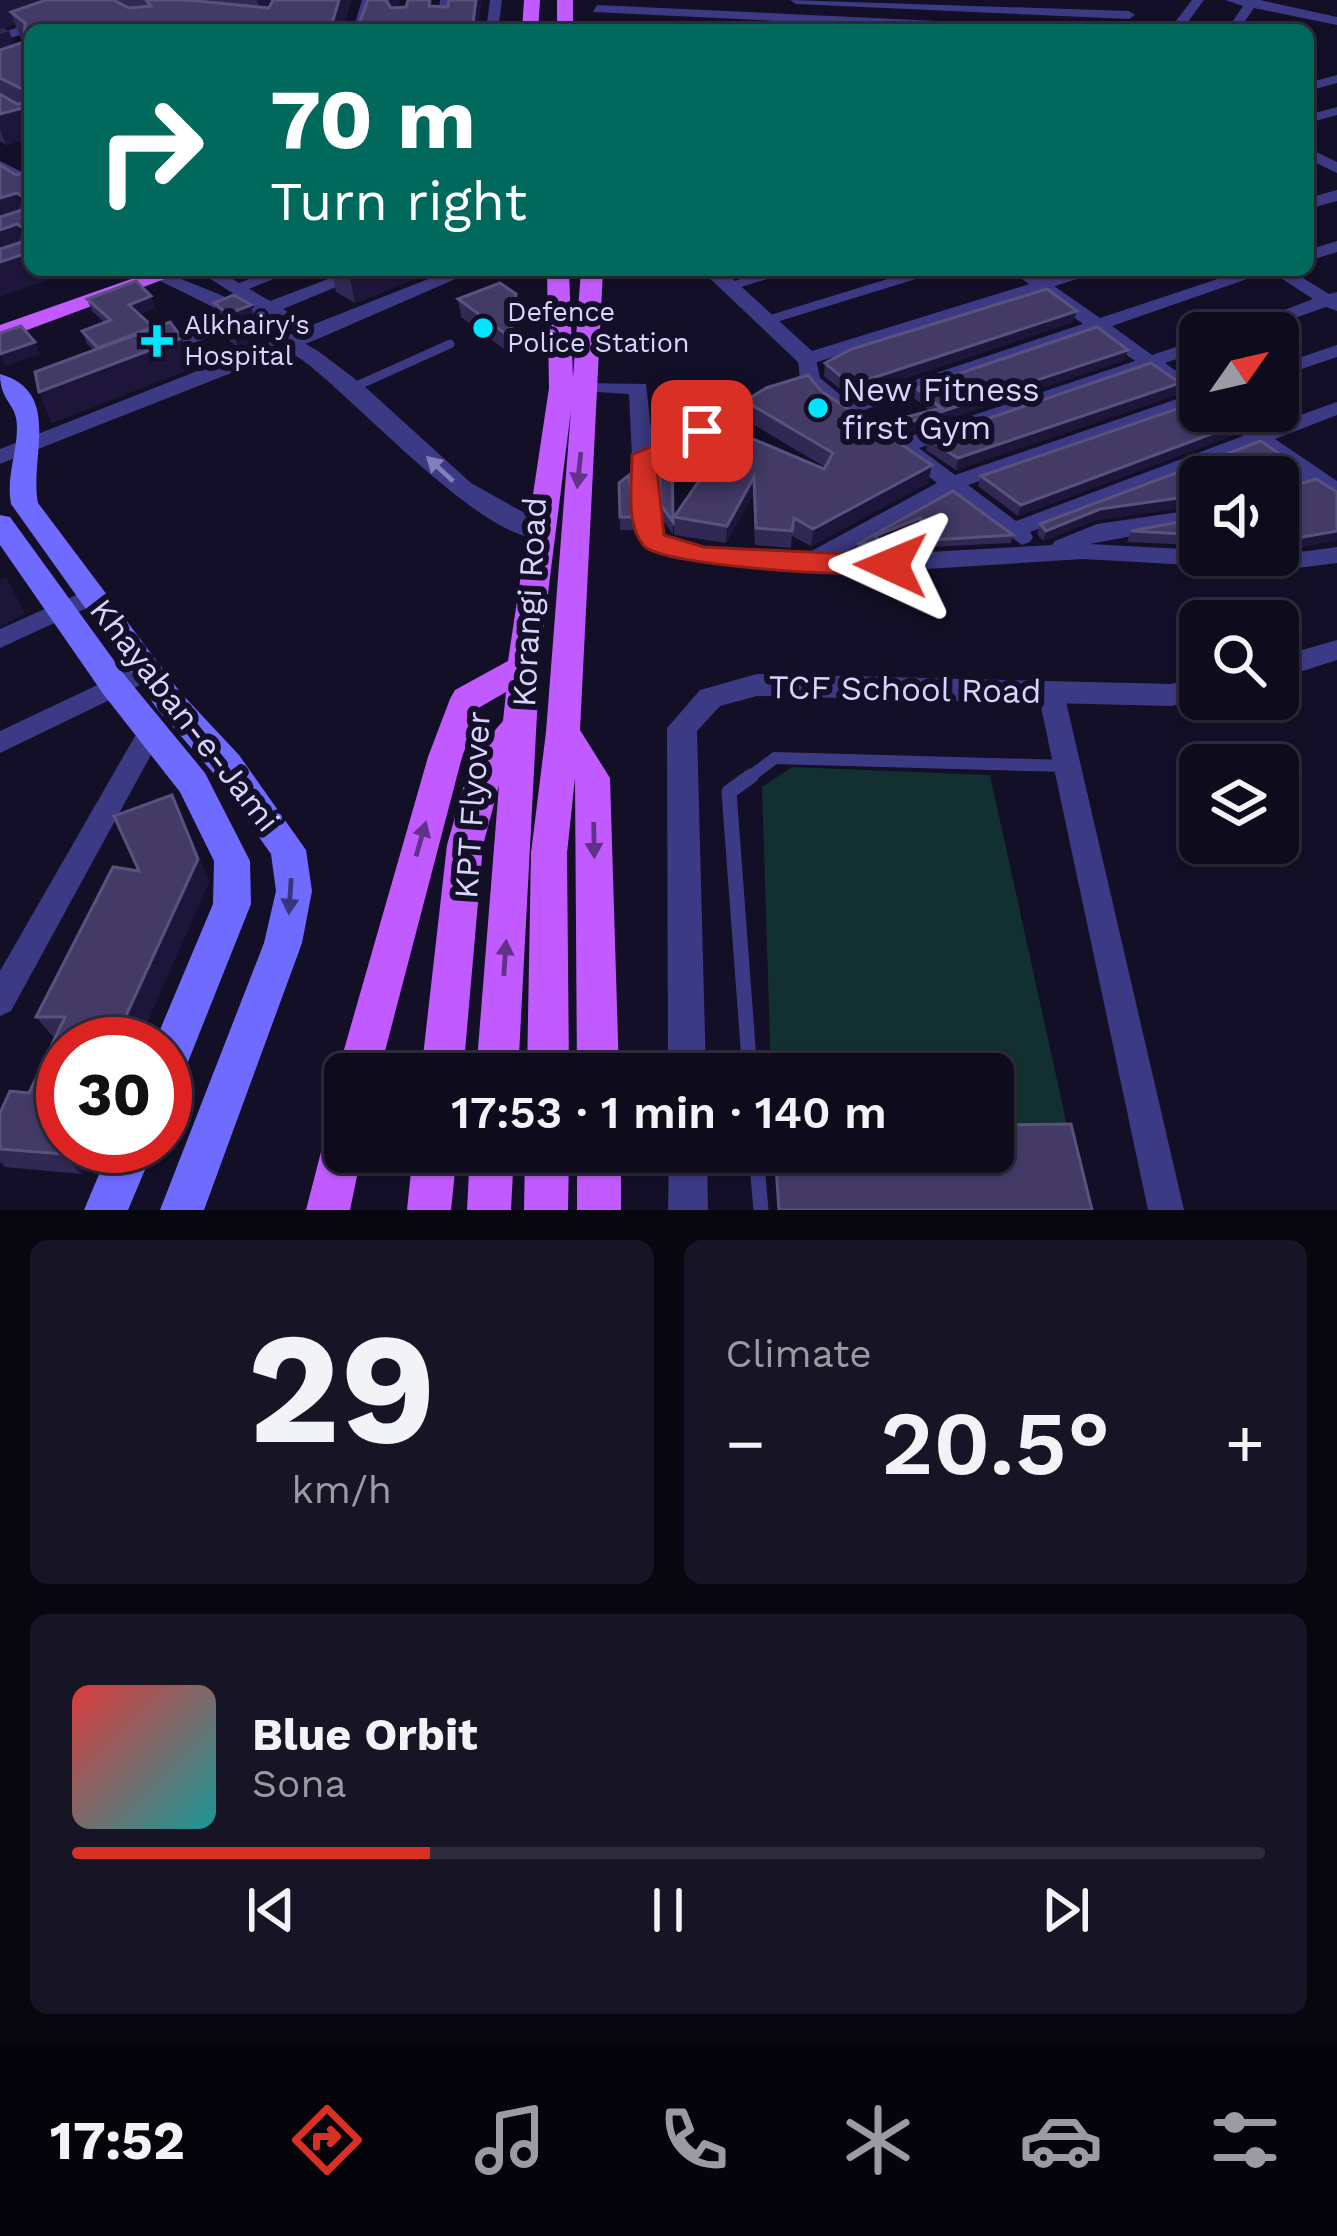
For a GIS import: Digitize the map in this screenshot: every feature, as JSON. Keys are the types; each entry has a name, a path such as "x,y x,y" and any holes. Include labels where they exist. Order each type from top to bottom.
{"main road":[{"path":"0,317 118,276"},
{"path":"0,333 162,276"},
{"name":"Korangi Road","path":"537,537 561,388 558,276"},
{"name":"Korangi Road","path":"592,276 589,387 571,542 563,732 593,778 598,1053"},
{"name":"Khayaban-e-Jami","path":"0,381 37,396 33,425 13,452 19,484 44,529 96,601 128,674"},
{"name":"KPT Flyover","path":"537,537 518,727 546,1053"},
{"name":"Khayaban-e-Jami","path":"4,538 65,614 274,825 288,850 294,891 283,943 182,1210"},
{"path":"364,1053 445,757 466,699 524,662"},
{"path":"128,674 151,731 193,783 232,861 232,904 186,1017"},
{"name":"Korangi Road","path":"444,1053 465,845 489,757 518,727"},
{"name":"KPT Flyover","path":"500,1053 530,848 563,732"},
{"path":"106,1210 122,1173"},
{"path":"328,1210 336,1173"},
{"path":"429,1210 432,1173"},
{"path":"489,1210 491,1173"},
{"path":"546,1210 547,1173"},
{"path":"598,1173 599,1210"}],"street":[{"path":"603,5 806,24 799,0 1129,15"},
{"path":"1121,24 1141,0"},
{"path":"1180,24 1198,0"},
{"path":"1231,0 1337,21"},
{"path":"1295,24 1310,0"},
{"path":"42,24 62,18"},
{"path":"0,37 15,47"},
{"path":"0,146 24,173"},
{"path":"177,276 250,315 290,343 352,388 477,503 537,537"},
{"path":"216,276 313,334"},
{"path":"132,360 352,276"},
{"path":"13,452 453,276"},
{"path":"717,276 844,410 955,482 1040,554"},
{"path":"728,286 766,276"},
{"path":"763,320 915,276"},
{"path":"1026,276 1179,383"},
{"path":"644,455 675,449 756,397 809,370 1075,276"},
{"path":"844,410 1243,276"},
{"path":"1289,276 1334,301"},
{"path":"1299,312 1334,301"},
{"path":"1299,364 1337,351"},
{"path":"903,446 1179,352"},
{"path":"589,387 640,388 646,519 653,539 662,546 704,556 847,566 1040,554 1281,562 1337,555"},
{"path":"812,561 955,482 1179,405"},
{"path":"1014,530 1337,408"},
{"path":"1250,432 1337,490"},
{"path":"1299,481 1314,475"},
{"path":"1040,554 1096,532 1179,519"},
{"path":"4,538 44,529"},
{"path":"0,638 96,601"},
{"path":"1299,662 1337,650"},
{"path":"0,743 128,674"},
{"name":"TCF School Road","path":"687,1053 682,728 694,711 722,693 757,685 1179,693"},
{"path":"1051,693 1166,1210"},
{"path":"0,1001 151,731"},
{"path":"688,1173 688,1210"}],"lane":[{"path":"239,288 269,276"},
{"path":"352,388 450,344"},
{"path":"749,1053 729,792 776,758 1067,766"},
{"path":"758,1173 761,1210"}],"green space":[{"path":"792,767 990,775 1068,1130 1014,1130 1014,1053 770,1053 762,787"}],"building":[{"path":"46,0 113,0 129,8 151,6 146,0 186,0 269,8 273,0 339,0 332,24 25,24 11,12"},
{"path":"368,0 387,0 391,8 406,7 408,0 430,0 429,6 448,7 449,0 476,0 473,24 359,24"},
{"path":"24,42 24,90 0,78 0,50"},
{"path":"24,90 24,108 0,114 0,94 23,103"},
{"path":"0,165 16,175 24,173 24,254 0,262 0,249 22,242 23,228 17,224 0,230 0,217 22,210 23,197 17,193 0,198"},
{"path":"136,281 151,296 129,305 153,327 98,348 82,331 111,320 87,299"},
{"path":"500,283 516,294 510,337 458,299"},
{"path":"1047,289 1077,311 851,385 825,363 852,349"},
{"path":"234,295 251,305 228,314 214,303"},
{"path":"170,322 182,338 39,392 35,372"},
{"path":"21,326 35,342 0,354 0,333"},
{"path":"1097,327 1128,350 904,424 899,419 941,408 916,388"},
{"path":"1151,363 1179,382 958,458 928,439"},
{"path":"808,375 821,391 932,465 813,529 794,518 792,531 756,528 754,477 727,526 674,517 717,455 686,440 713,422 824,469 833,453 745,401 766,388"},
{"path":"1179,408 1179,432 1217,432 1021,505 981,476"},
{"path":"1261,441 1282,456 1221,456"},
{"path":"672,448 673,522 661,505 658,454"},
{"path":"1179,472 1179,498 1100,509 1046,531 1040,524"},
{"path":"629,475 634,517 620,517 619,483"},
{"path":"1316,479 1337,492 1337,531 1299,538 1299,484"},
{"path":"953,491 1013,535 932,540 920,518 875,536 880,542 857,544"},
{"path":"1179,522 1179,534 1131,531"},
{"path":"172,795 198,859 125,1017 36,1017 113,867 139,871 114,816"},
{"path":"36,1078 36,1152 0,1149 0,1113 10,1091 29,1093"},
{"path":"1071,1124 1092,1210 779,1210 776,1173 1014,1173 1014,1125"}],"place":[{"name":"Defence Police Station","path":"483,328"},
{"name":"Alkhairy's Hospital","path":"157,341"},
{"name":"New Fitness first Gym","path":"818,408"}],"route":[{"path":"702,431 675,449 644,455 646,519 653,539 662,546 704,556 891,565"}]}
